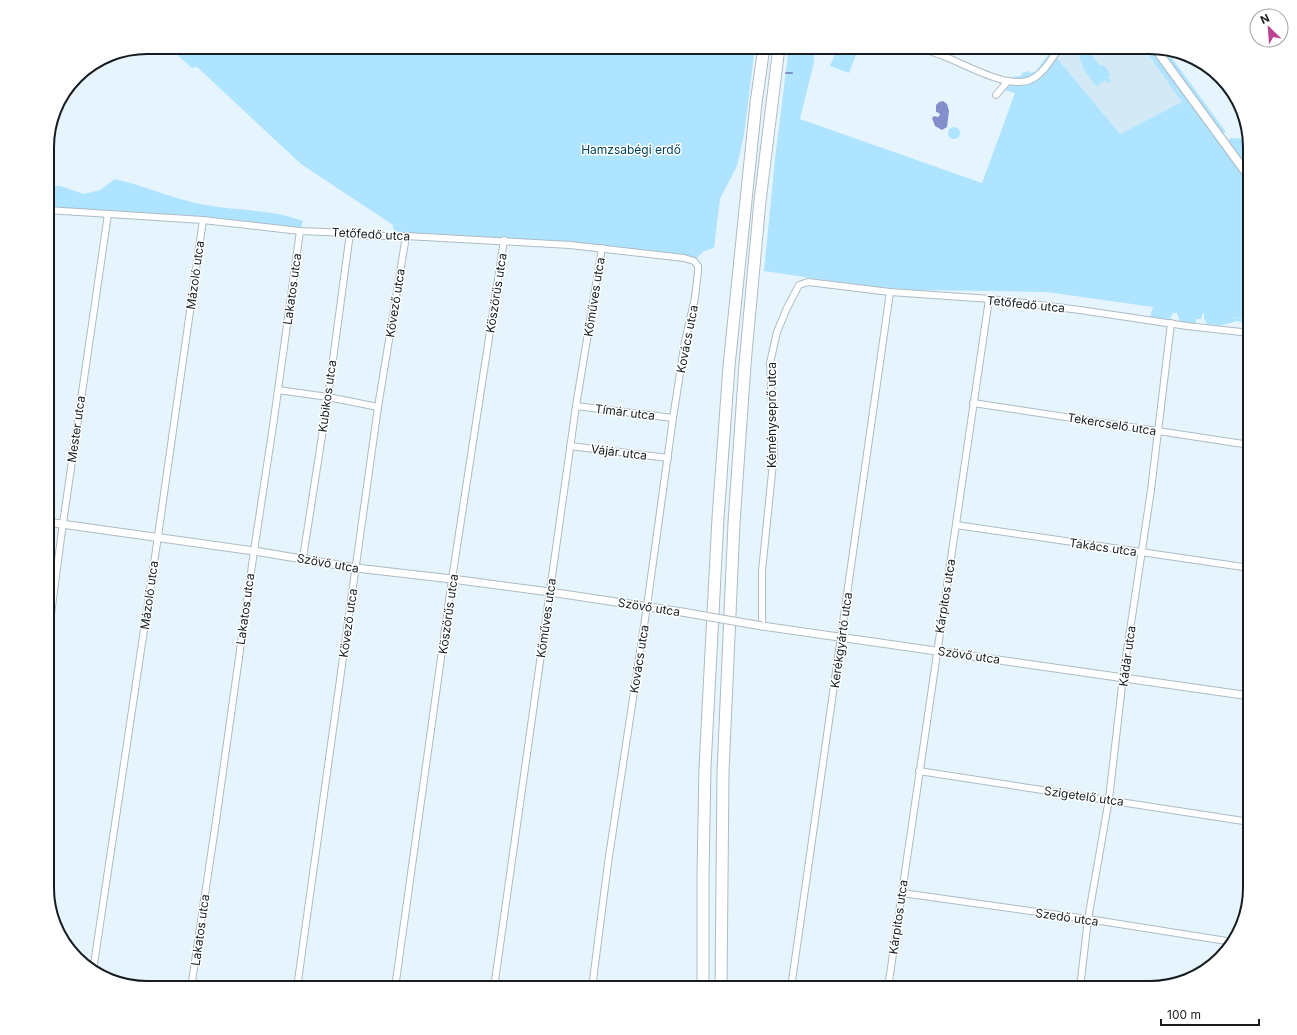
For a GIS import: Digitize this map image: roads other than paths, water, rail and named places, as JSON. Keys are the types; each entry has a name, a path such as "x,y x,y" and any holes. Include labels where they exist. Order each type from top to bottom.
{"highway":[{"path":"703,981 705,767 718,518 730,358 756,103 763,54"},
{"path":"721,981 723,772 734,523 744,376 758,217 778,54"},
{"path":"778,60 780,54"}],"main road":[{"path":"1159,55 1243,169"}],"street":[{"path":"938,54 972,69 1008,81 1024,83 1039,75 1055,54"},
{"path":"996,95 1008,81"},
{"name":"Tetőfedő utca","path":"54,210 203,220 300,231 350,233 372,236 504,240 602,248 684,258 694,261"},
{"name":"Mester utca","path":"54,592 108,214"},
{"name":"Mázoló utca","path":"94,964 158,537 203,220"},
{"name":"Lakatos utca","path":"192,981 300,231"},
{"name":"Kubikos utca","path":"303,558 328,397 350,233"},
{"name":"Kövező utca","path":"298,981 378,407 406,236"},
{"name":"Köszörűs utca","path":"396,981 452,579 504,240"},
{"name":"Kőműves utca","path":"495,981 570,446 602,248"},
{"name":"Kovács utca","path":"593,981 608,863 647,606 673,418 695,298 698,266 694,261"},
{"name":"Tetőfedő utca","path":"802,284 808,282 890,292 988,299 1243,332"},
{"name":"Kéményseprő utca","path":"762,626 762,571 774,453 770,364 777,332 797,288 802,284"},
{"name":"Kerékgyártó utca","path":"792,981 890,292"},
{"name":"Kárpitos utca","path":"889,981 988,299"},
{"name":"Kádár utca","path":"1081,981 1088,919 1109,799 1124,677 1151,490 1171,323"},
{"path":"278,390 328,397 378,407"},
{"name":"Tekercselő utca","path":"973,403 1243,444"},
{"name":"Tímár utca","path":"576,406 673,418"},
{"name":"Vájár utca","path":"570,446 668,458"},
{"name":"Szövő utca","path":"54,523 303,558 356,568 452,579 647,606 762,626 1243,695"},
{"name":"Takács utca","path":"956,525 1243,567"},
{"name":"Szigetelő utca","path":"919,772 1109,799 1243,821"},
{"name":"Szedő utca","path":"902,893 1088,919 1227,941"}],"waterway":[{"path":"786,73 792,73"}],"park label":[{"name":"Hamzsabégi erdő","path":"631,149"}]}
